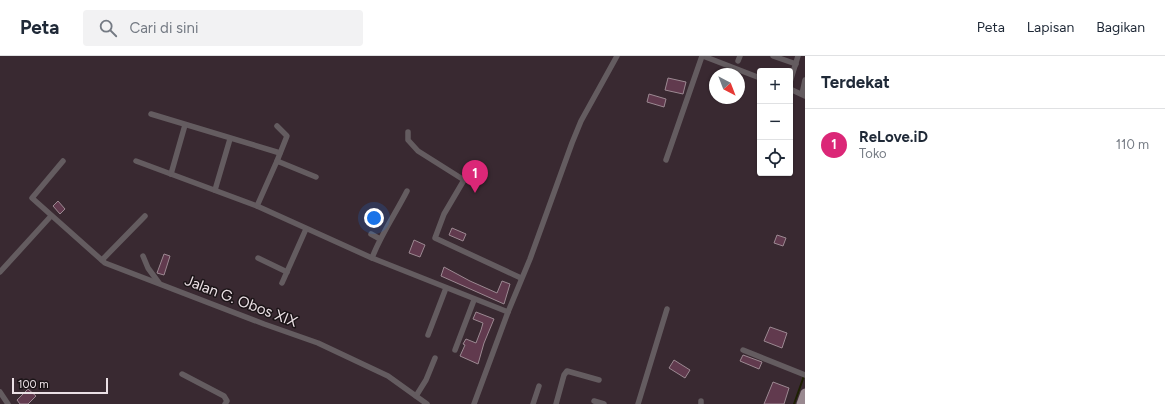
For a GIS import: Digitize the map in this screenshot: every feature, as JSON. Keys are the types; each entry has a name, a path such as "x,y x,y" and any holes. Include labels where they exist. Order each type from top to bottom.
{"main road":[{"path":"801,404 805,392"}],"street":[{"path":"474,404 581,121 617,56"},
{"path":"666,160 702,56 757,77"},
{"path":"773,56 796,64"},
{"path":"793,73 798,56"},
{"path":"793,90 803,95 805,80"},
{"path":"151,114 280,153"},
{"path":"171,174 184,125"},
{"path":"257,206 287,136 277,126"},
{"path":"408,132 408,140 410,144 464,180 444,214 434,236 436,240 521,278"},
{"path":"215,190 230,139"},
{"path":"277,160 316,177"},
{"name":"Jalan G. Obos XIX","path":"63,161 32,198 102,260 264,324 318,342 388,376 427,404"},
{"path":"136,161 257,206 372,258 474,300 508,312"},
{"path":"372,258 380,239 389,226 407,191"},
{"path":"0,272 51,216"},
{"path":"102,260 145,216"},
{"path":"282,283 306,229"},
{"path":"371,234 380,239"},
{"path":"143,256 148,268 159,283"},
{"path":"258,258 287,272"},
{"path":"428,335 446,288"},
{"path":"455,350 474,300"},
{"path":"638,404 667,309"},
{"path":"743,350 805,375"},
{"path":"416,396 426,380 435,358"},
{"path":"556,404 564,374 567,371 599,380"},
{"path":"182,374 224,396 227,401 225,404"},
{"path":"533,404 539,386"},
{"path":"0,392 8,404"},
{"path":"594,401 604,404"}],"building":[{"path":"668,78 686,82 683,94 665,90"},
{"path":"649,94 666,99 664,107 647,102"},
{"path":"58,201 65,209 60,214 53,206"},
{"path":"452,228 466,234 463,241 449,235"},
{"path":"777,235 786,238 783,246 774,243"},
{"path":"414,240 425,245 420,257 409,253"},
{"path":"164,254 170,256 164,275 157,273"},
{"path":"444,267 497,293 502,281 510,284 504,304 441,276"},
{"path":"476,312 494,319 484,343 478,364 460,356 466,339 476,343 481,330 483,323 473,319"},
{"path":"770,327 787,333 782,348 764,341"},
{"path":"743,355 762,362 759,369 740,361"},
{"path":"674,360 690,370 685,378 669,368"},
{"path":"773,382 789,388 784,404 764,404"},
{"path":"28,389 36,396 28,404 20,404 17,400"}],"waterway":[{"path":"794,404 804,376"}],"place":[{"name":"ReLove.iD","path":"475,193"}]}
